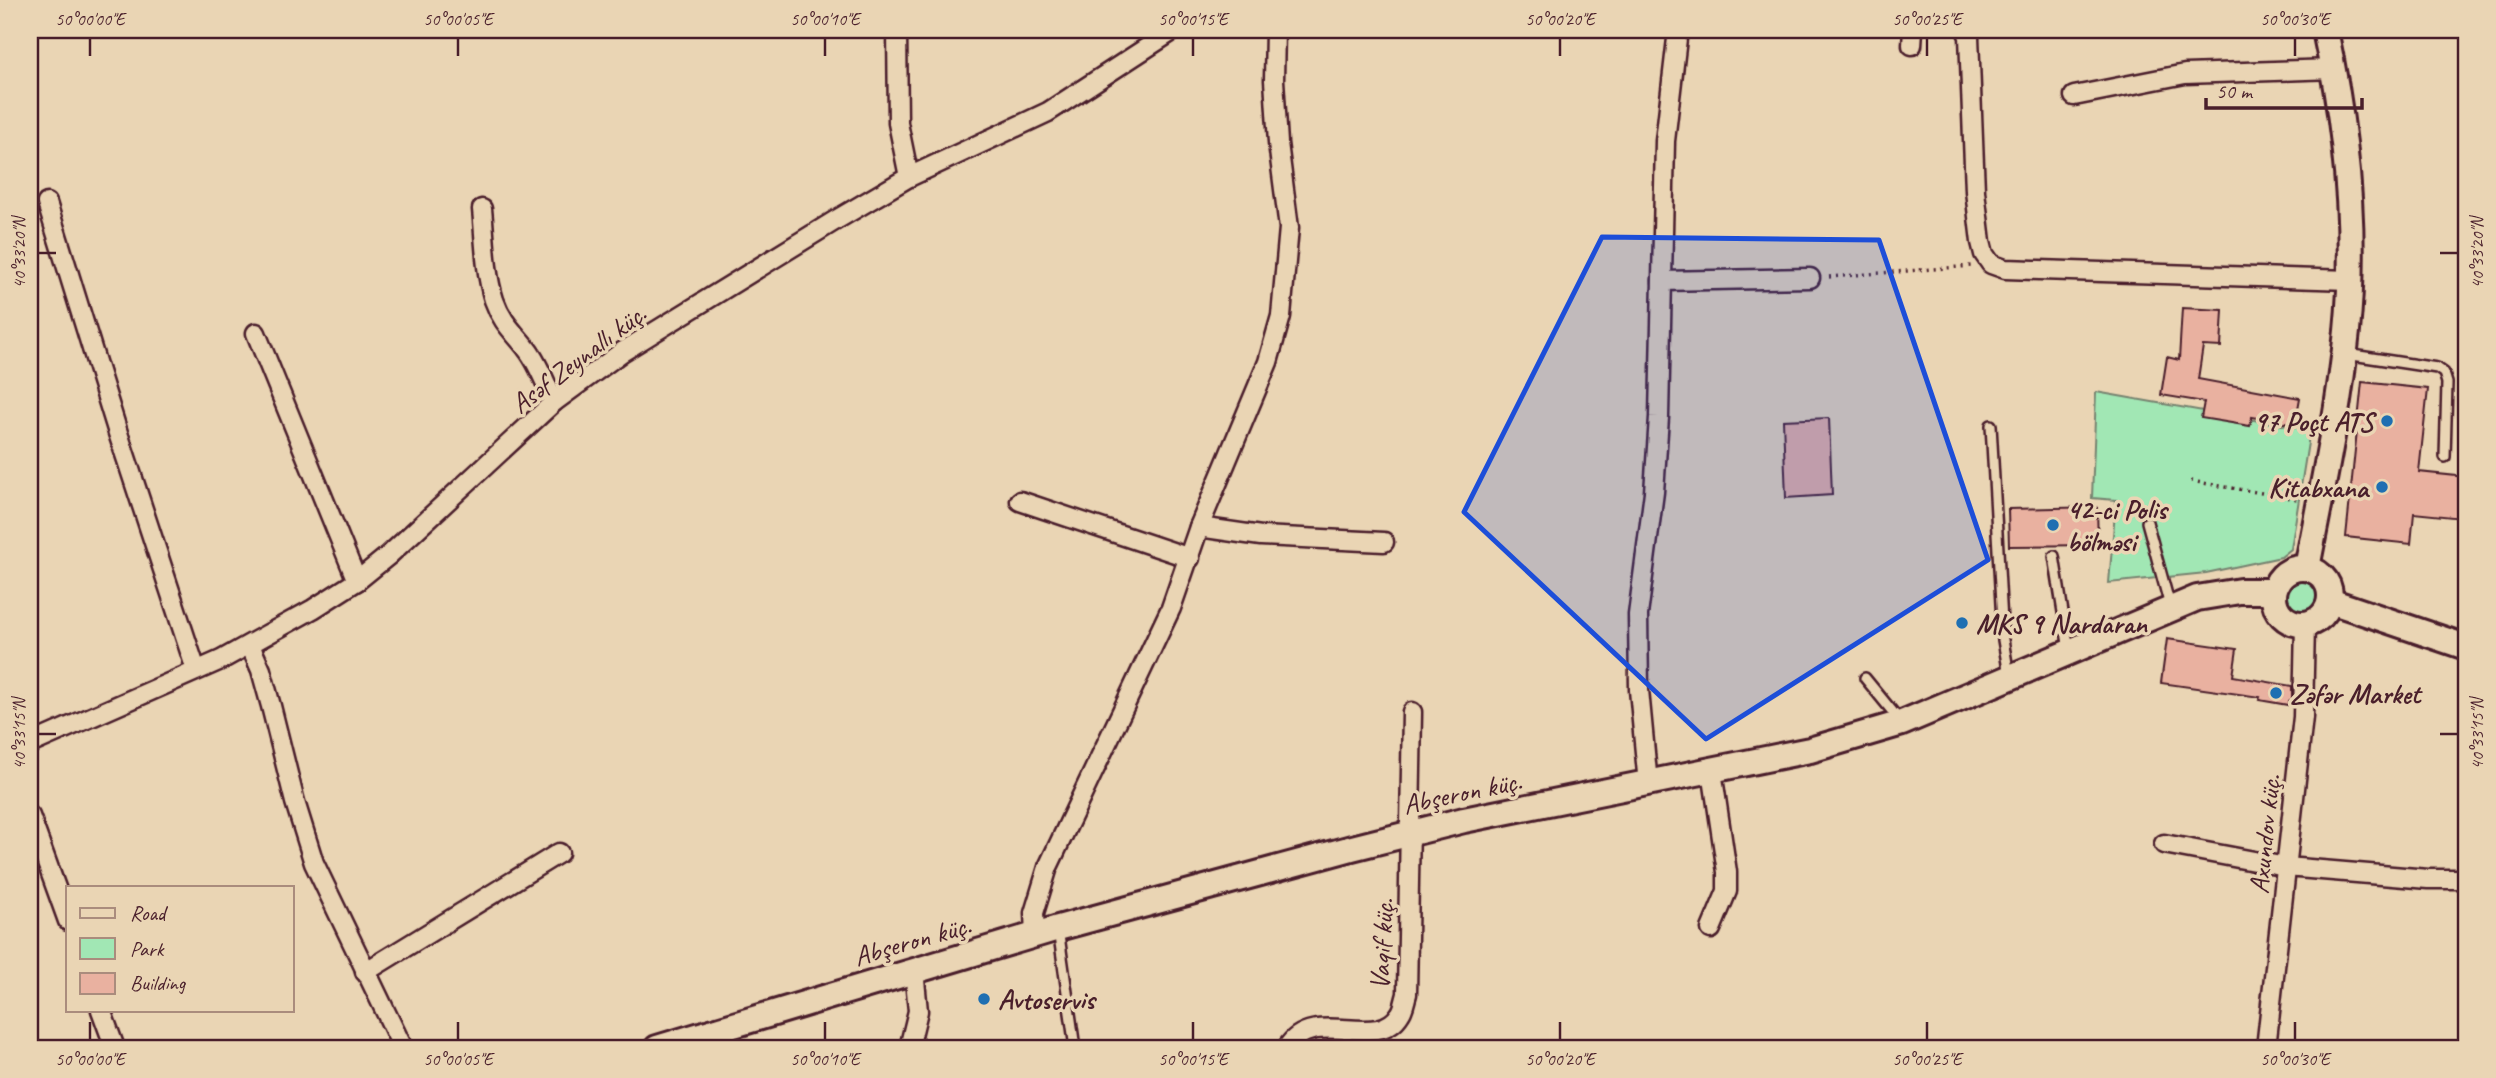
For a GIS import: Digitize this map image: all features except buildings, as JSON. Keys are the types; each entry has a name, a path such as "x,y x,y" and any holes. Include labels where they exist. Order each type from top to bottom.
{"main road":[{"path":"2307,568 2340,390 2350,281 2347,177 2334,69 2325,30"},
{"path":"2298,567 2307,568 2323,576 2330,592 2330,601 2321,617 2305,624 2296,624 2281,615 2273,600 2273,590 2282,575 2298,567"},
{"name":"Abşeron küç.","path":"657,1048 1047,931 1411,833 1810,750 1902,723 2170,608 2216,593 2273,590"},
{"path":"2330,601 2466,647"}],"street":[{"path":"897,30 898,123 909,177"},
{"path":"1047,931 1034,913 1048,867 1171,608 1199,527 1268,362 1281,316 1289,228 1278,143 1274,80 1275,30"},
{"path":"1648,784 1637,652 1638,615 1654,492 1659,417 1665,141 1678,30"},
{"path":"1966,30 1969,36 1975,191 1981,242 1984,254 1991,264 2005,269 2350,281"},
{"name":"Asəf Zeynallı küç.","path":"30,744 250,645 357,581 389,555 554,402 622,352 909,177 1048,111 1165,32"},
{"path":"2074,96 2185,74 2334,69"},
{"path":"47,204 118,433 196,670"},
{"path":"482,209 494,300 507,327 534,359 554,402"},
{"path":"1662,282 1810,278"},
{"path":"256,333 357,581"},
{"path":"1020,501 1190,558"},
{"path":"1199,527 1261,536 1384,542"},
{"name":"Axundov küç.","path":"2266,1048 2303,717 2305,624"},
{"path":"250,645 271,706 295,802 314,863 403,1048"},
{"path":"1411,833 1412,712"},
{"path":"1711,929 1727,891 1727,872 1712,771"},
{"path":"30,816 66,915"},
{"name":"Vaqif küç.","path":"1287,1048 1298,1035 1311,1030 1376,1030 1391,1026 1402,1013 1407,993 1411,833"},
{"path":"2164,844 2286,867 2428,879 2466,879"},
{"path":"365,972 559,853"},
{"path":"909,1048 918,1011 914,970"},
{"path":"102,1012 115,1048"}],"lane":[{"path":"2344,354 2437,368 2444,373 2447,383 2445,457"},
{"path":"1991,425 2003,640 2009,677"},
{"path":"2147,522 2170,608"},
{"path":"2054,556 2069,652"},
{"path":"1865,678 1902,723"},
{"path":"1047,931 1075,1048"}],"path":[{"path":"1810,278 1991,264"},
{"path":"2190,481 2300,499"}],"highlighted area":[{"path":"1602,237 1879,240 1988,560 1706,739 1464,512"}],"green space":[{"path":"2096,392 2310,430 2291,549 2281,557 2206,573 2109,583 2116,500 2092,498"},
{"path":"2301,580 2312,585 2317,596 2312,607 2301,612 2290,607 2285,596 2290,585"}],"place":[{"name":"97 Poçt ATS","path":"2387,421"},
{"name":"Kitabxana","path":"2382,487"},
{"name":"42-ci Polis bölməsi","path":"2053,525"},
{"name":"MKS 9 Nardaran","path":"1962,623"},
{"name":"Zəfər Market","path":"2276,693"},
{"name":"Avtoservis","path":"984,999"}]}
